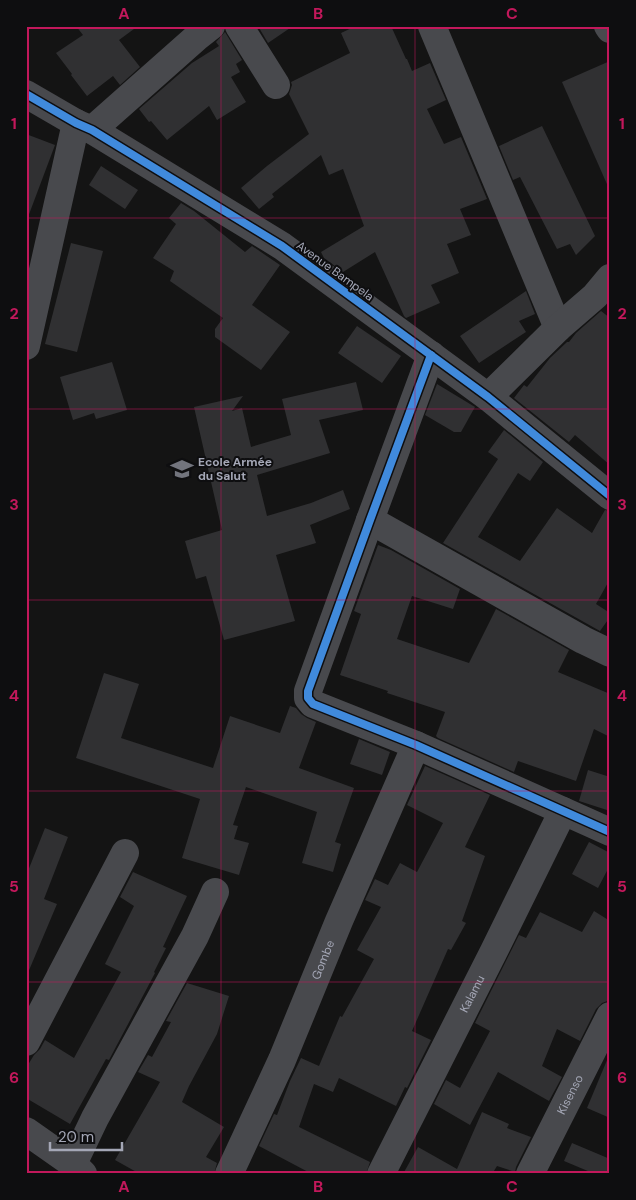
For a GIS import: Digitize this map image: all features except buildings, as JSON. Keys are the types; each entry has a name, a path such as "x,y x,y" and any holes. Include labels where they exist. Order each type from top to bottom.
{"street":[{"path":"26,346 84,126 211,26"},
{"path":"239,26 276,85"},
{"path":"432,26 558,328"},
{"name":"Avenue Bampela","path":"26,94 84,126 282,246 488,397 610,496"},
{"path":"488,397 558,328 605,293"},
{"path":"431,355 308,692 308,698 313,704 416,745 610,832"},
{"path":"370,520 583,640 610,653"},
{"name":"Gombe","path":"229,1174 282,1060 339,921 416,745"},
{"name":"Kalamu","path":"381,1174 563,811"},
{"path":"26,1042 125,853"},
{"path":"26,1131 78,1169 95,1118 195,936 215,892"},
{"name":"Kisenso","path":"530,1174 610,1016"}],"cycle path":[{"path":"26,94 76,123 92,130 282,246 488,397 610,496"},
{"path":"431,355 308,691 308,698 313,704 416,745 610,832"}],"place":[{"name":"Ecole Armée du Salut","path":"182,469"}]}
